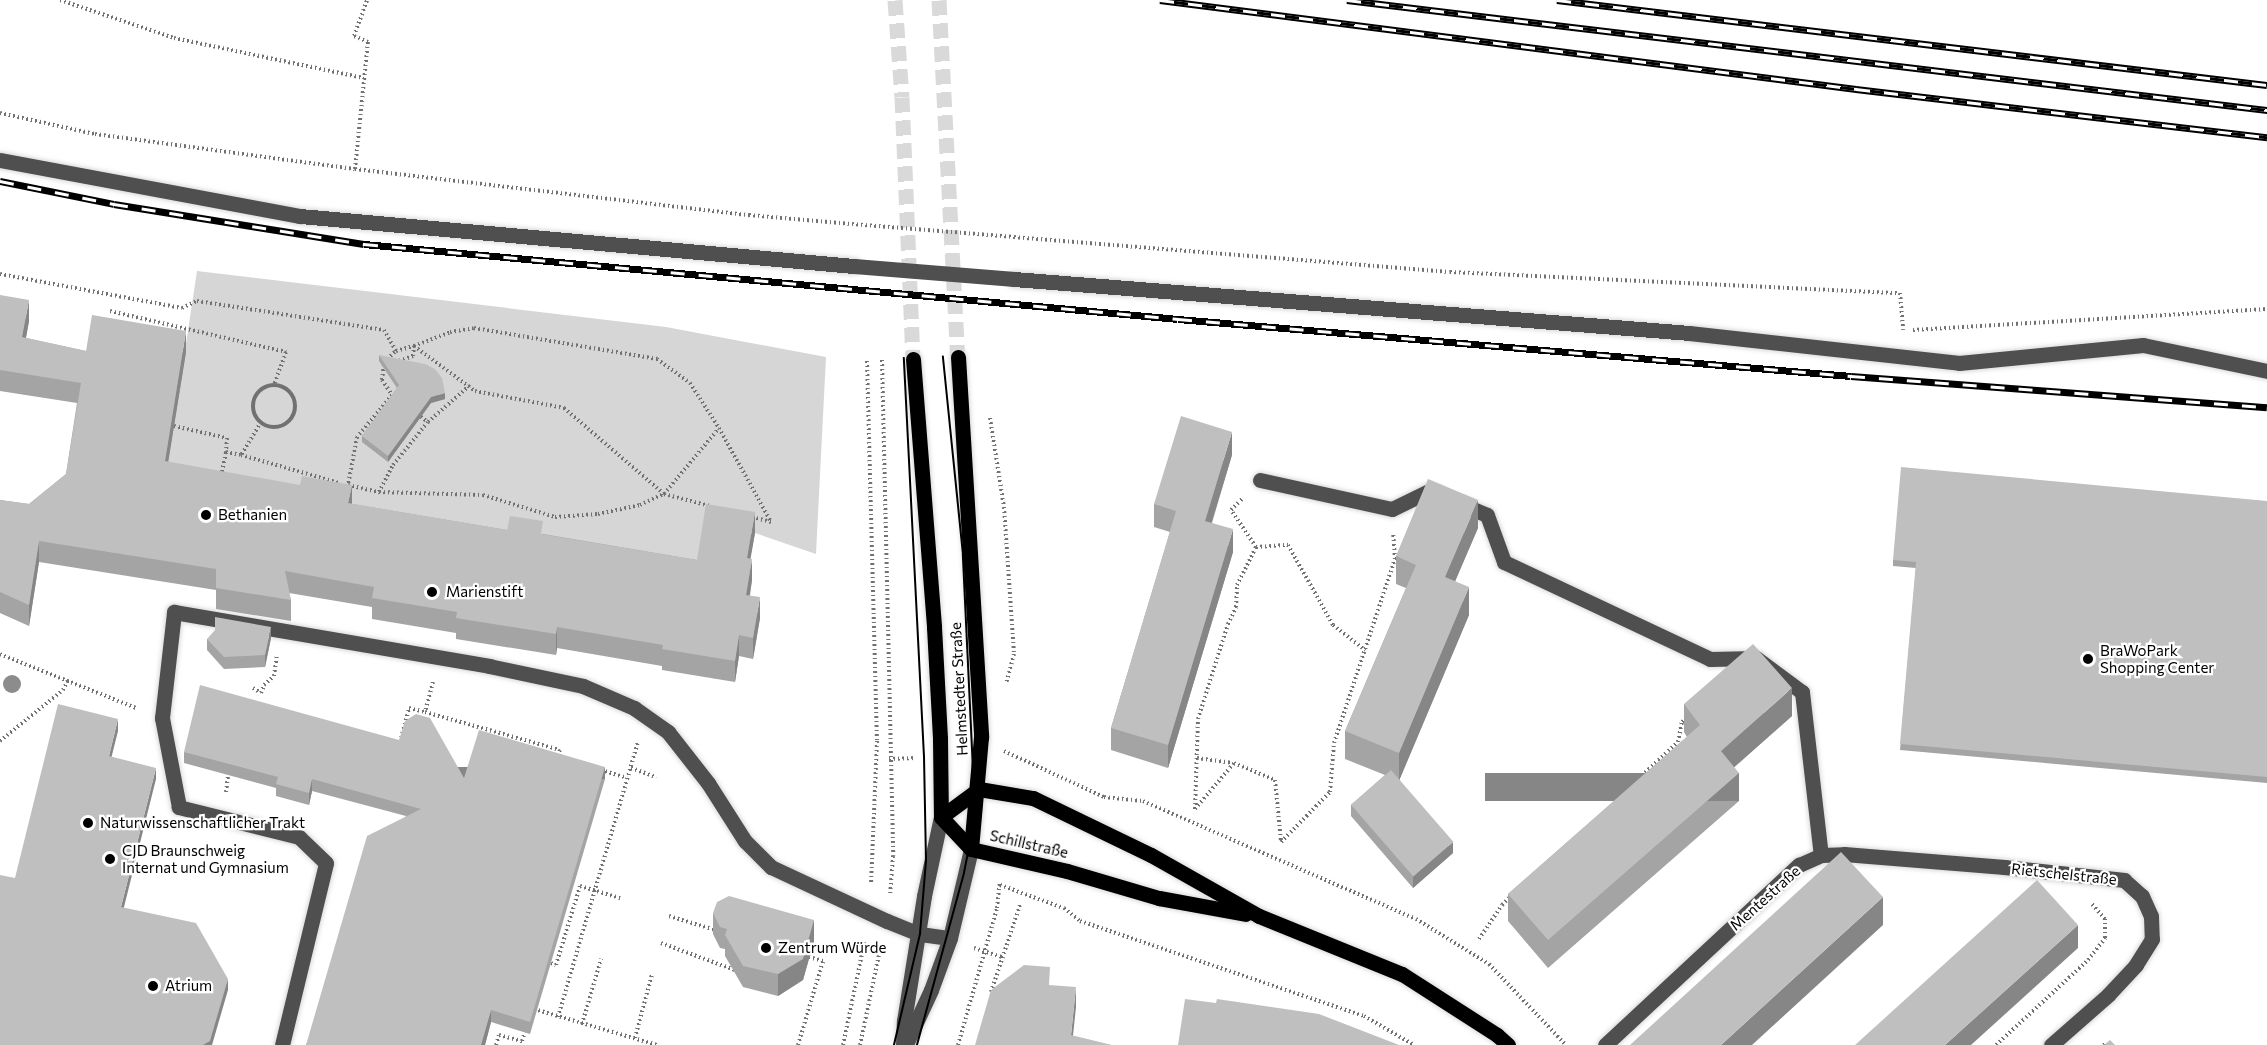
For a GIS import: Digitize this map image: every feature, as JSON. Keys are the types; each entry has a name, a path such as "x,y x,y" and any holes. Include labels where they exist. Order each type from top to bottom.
{"main road":[{"name":"Helmstedter Straße","path":"958,357 981,737 979,789 971,849"},
{"name":"Helmstedter Straße","path":"913,359 934,627 940,739 940,817"},
{"path":"940,817 979,789"},
{"name":"Schillstraße","path":"979,789 1026,796 1058,809 1151,855 1259,916 1402,974 1497,1035 1508,1045"},
{"name":"Schillstraße","path":"940,817 971,849 1067,871 1159,898 1259,916"}],"street":[{"path":"0,160 300,216 854,267 1689,333 1959,363 2143,345 2267,371"},
{"path":"1260,480 1392,508 1429,490 1487,515 1504,562 1710,659 1756,658 1802,692 1821,855"},
{"path":"282,1045 326,863 298,837 179,807 162,718 174,612 439,658 583,687 634,708 668,732 682,748 745,841 771,867 887,921 920,934 950,938"},
{"name":"Helmstedter Straße","path":"904,1045 904,1021 920,934 924,896 940,817"},
{"name":"Helmstedter Straße","path":"904,1045 931,990 950,938 971,849"},
{"name":"Mentestraße","path":"1605,1045 1799,865 1821,855 1844,854 2004,867"},
{"name":"Rietschelstraße","path":"2004,867 2124,880 2142,896 2151,916 2152,939 2136,965 2108,995 2051,1045"}],"path":[{"path":"60,0 174,38 364,78"},
{"path":"355,169 368,42 354,36 367,0"},
{"path":"0,112 95,134 355,169 749,215 1450,272 1900,293 1903,330 2267,309"},
{"path":"0,274 182,308 197,301 384,330 396,351"},
{"path":"110,311 286,352 274,385"},
{"path":"401,402 382,380 384,363 396,351 450,332 474,328 657,359 690,383 719,428 771,522 750,516"},
{"path":"392,364 413,356 414,346"},
{"path":"414,346 475,391 564,408 664,494 717,508"},
{"path":"860,1045 887,921 892,856 882,360"},
{"path":"867,361 877,741 870,890"},
{"path":"274,385 288,391 292,396 295,410 292,417 280,426 267,426 261,422 256,416 254,402 261,390 274,385"},
{"path":"379,492 393,465 428,422 469,386"},
{"path":"348,485 357,437 392,394"},
{"path":"410,408 428,422"},
{"path":"990,414 1004,507 1014,654 1006,684 1006,694"},
{"path":"241,455 261,422"},
{"path":"174,426 227,438 220,482"},
{"path":"226,452 379,492 483,495 555,517 598,514 640,506 664,494 719,428"},
{"path":"357,437 366,444"},
{"path":"384,458 393,465"},
{"path":"1257,547 1232,510 1260,480"},
{"path":"1197,758 1234,763 1275,780 1281,842 1330,792 1335,743 1395,558 1392,508"},
{"path":"1257,547 1288,545 1333,625 1365,650"},
{"path":"1234,763 1195,809 1198,719 1227,624 1236,608 1237,585 1257,547"},
{"path":"254,688 261,693 264,685 274,676 280,631"},
{"path":"0,654 162,718"},
{"path":"425,712 439,658"},
{"path":"0,741 63,690 68,680"},
{"path":"402,743 399,741 409,708 560,750 555,764"},
{"path":"1620,796 1678,742 1682,722 1690,714"},
{"path":"558,1017 639,739 647,746"},
{"path":"1006,751 1104,797 1143,801 1416,920 1489,964 1566,1045"},
{"path":"596,776 599,770 627,779 630,768"},
{"path":"630,768 656,777"},
{"path":"958,1045 997,908 999,885 1064,908 1080,921 1364,1016 1414,1045"},
{"path":"551,963 556,965 580,886 620,898"},
{"path":"1479,939 1502,905 1519,889"},
{"path":"1996,1045 2088,960 2105,938 2105,919 2093,904 2084,901"},
{"path":"990,996 1020,905"},
{"path":"669,916 715,930"},
{"path":"843,1045 865,941"},
{"path":"661,943 736,970 738,965"},
{"path":"798,1045 823,961 809,957"},
{"path":"582,1024 601,959"},
{"path":"634,1038 652,974"},
{"path":"532,1009 657,1045"},
{"path":"496,1045 499,1035 522,1041 525,1032"}],"shaded area":[{"path":"197,271 666,327 826,357 816,554 755,533 707,525 697,581 165,482"}],"building":[{"name":"Bethanien","path":"0,295 29,300 22,337 86,351 92,315 186,331 165,461 300,485 302,476 352,485 348,503 507,530 510,516 543,521 541,534 697,560 706,504 755,512 747,558 752,559 746,595 760,597 753,638 739,635 735,661 662,649 663,645 557,627 556,634 456,618 457,612 372,598 374,587 285,571 291,600 216,588 216,569 39,541 29,605 0,592 0,500 29,504 66,474 81,383 0,370"},
{"path":"379,355 425,364 435,369 442,378 445,393 431,397 388,456 362,436 399,385"},
{"path":"1181,416 1232,432 1205,521 1233,529 1168,745 1111,728 1176,511 1154,504"},
{"name":"BraWoPark Shopping Center","path":"1901,467 2267,501 2267,777 1900,744 1916,562 1893,560"},
{"path":"1428,479 1478,500 1445,577 1469,587 1399,753 1345,731 1416,565 1396,556"},
{"path":"215,617 271,627 265,655 224,657 207,639 215,630"},
{"path":"1753,644 1792,688 1721,751 1739,773 1548,940 1508,894 1700,725 1684,704"},
{"path":"200,685 399,740 405,721 416,714 430,718 464,778 479,730 605,767 530,1022 491,1010 481,1045 306,1045 367,836 421,809 312,779 309,793 276,784 278,777 184,752"},
{"name":"CJD Braunschweig Internat und Gymnasium","path":"58,704 118,719 109,756 156,768 121,907 196,923 228,979 210,1041 203,1045 0,1045 0,875 15,878"},
{"path":"1391,770 1453,842 1413,876 1351,805"},
{"path":"1841,852 1883,897 1721,1045 1630,1045"},
{"path":"2037,880 2078,925 1945,1045 1855,1045"},
{"name":"Zentrum Würde","path":"729,896 814,920 803,959 778,974 743,966 725,935 727,929 720,927 713,913 717,902"},
{"path":"1024,965 1050,967 1049,985 1076,987 1071,1035 1112,1045 975,1045 991,990"},
{"path":"1185,999 1216,1003 1217,999 1319,1014 1399,1045 1178,1045"},
{"path":"2110,1040 2115,1045 2104,1045"}],"tunnel":[{"path":"895,0 902,97 913,359"},
{"path":"939,0 958,357"}],"tram line":[{"path":"917,1045 964,873 969,848 974,792 963,555 943,357"},
{"path":"894,1045 920,934 926,861 924,757 904,359"}],"railway":[{"path":"1160,0 1856,89 2267,137"},
{"path":"1347,0 2267,110"},
{"path":"1557,0 2267,85"},
{"path":"0,181 114,204 364,244 1178,319 1851,376 2267,407"}],"place":[{"name":"Bethanien","path":"206,515"},
{"name":"Marienstift","path":"432,592"},
{"name":"BraWoPark Shopping Center","path":"2088,659"},
{"name":"Naturwissenschaftlicher Trakt","path":"88,823"},
{"name":"CJD Braunschweig Internat und Gymnasium","path":"110,859"},
{"name":"Zentrum Würde","path":"766,948"},
{"name":"Atrium","path":"153,986"}]}
